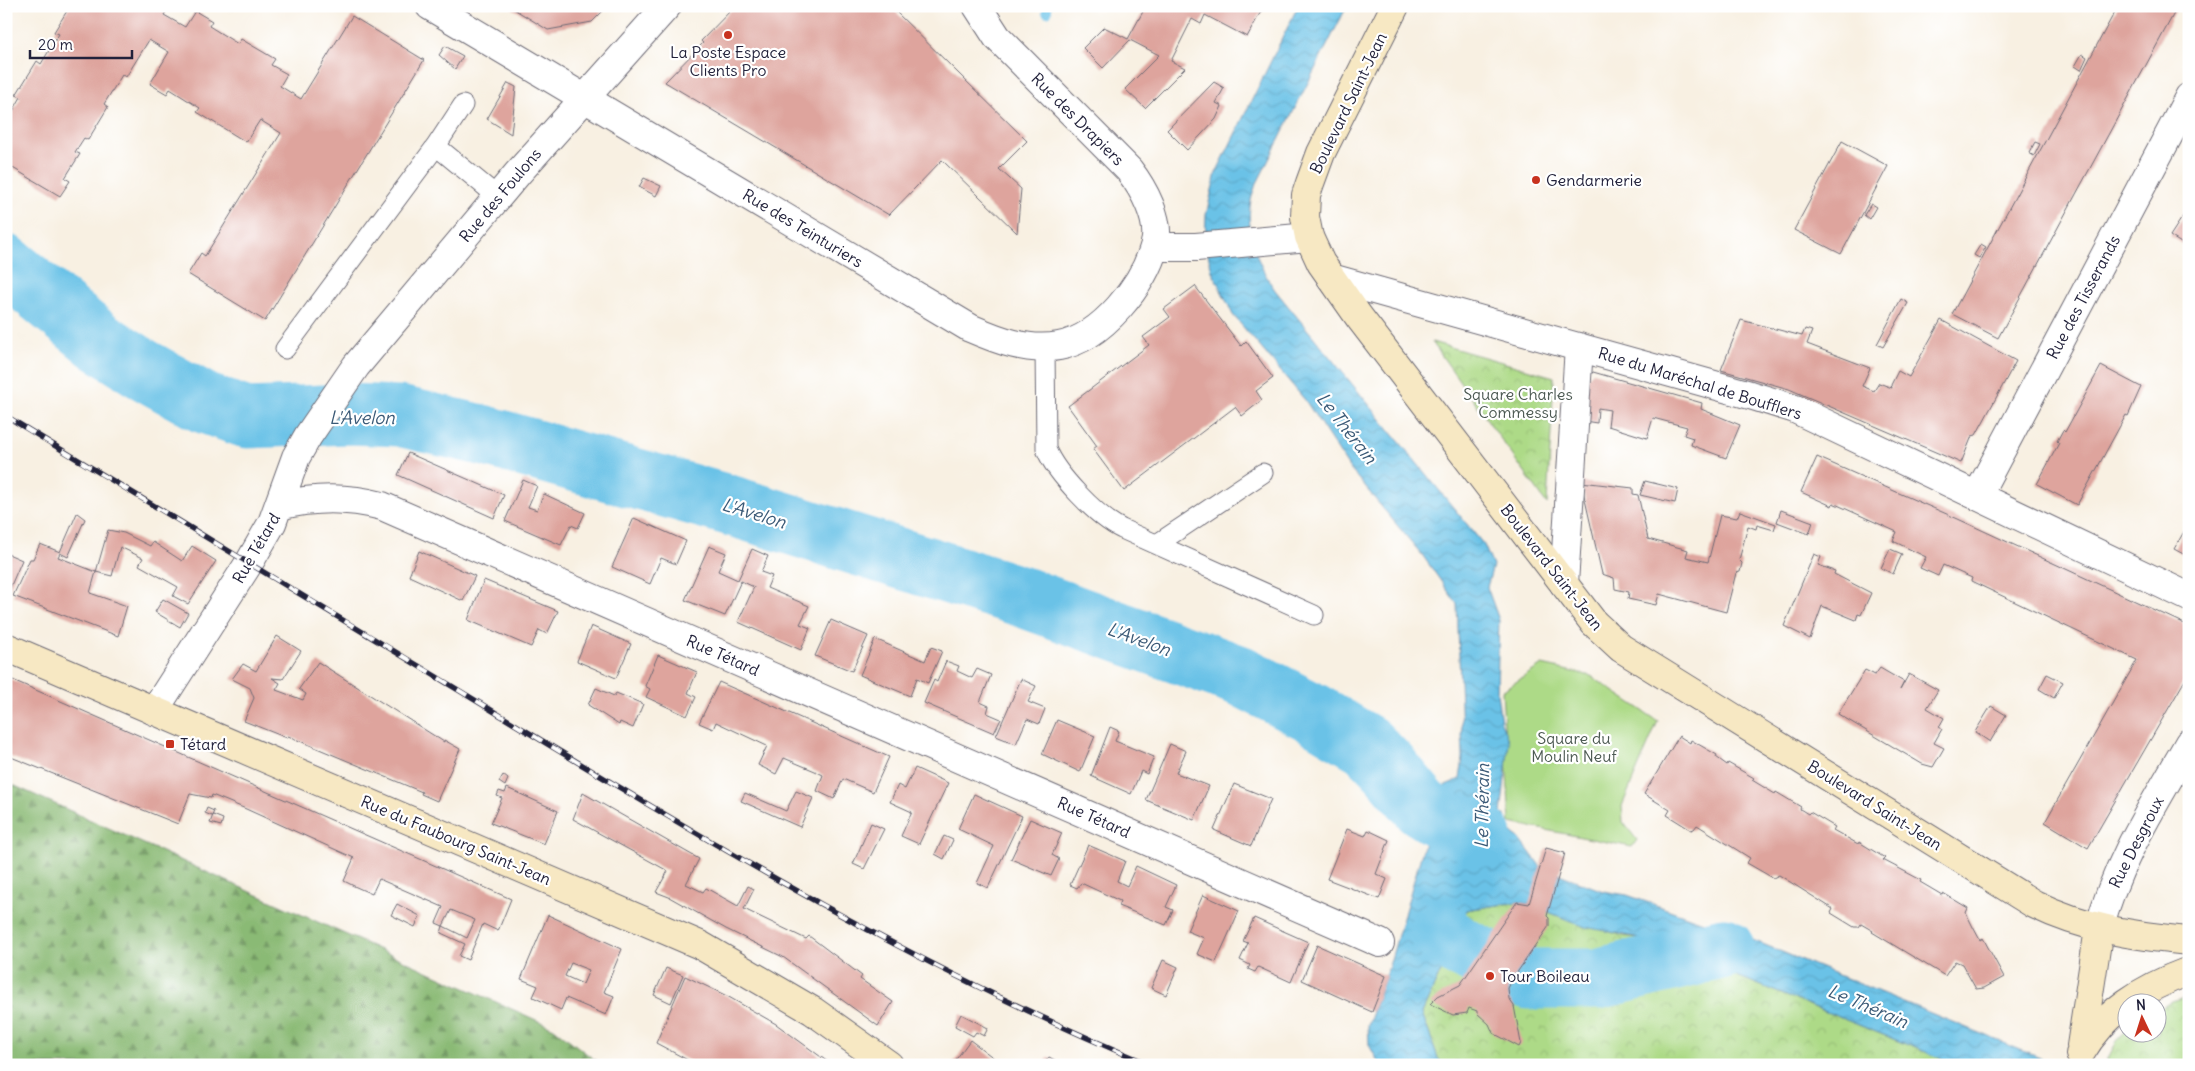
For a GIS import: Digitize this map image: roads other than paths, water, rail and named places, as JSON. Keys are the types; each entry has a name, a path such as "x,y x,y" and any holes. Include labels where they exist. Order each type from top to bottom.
{"main road":[{"name":"Boulevard Saint-Jean","path":"1395,6 1321,154 1312,177 1304,217 1309,237 1316,254 1331,278 1391,360 1594,623 1620,648 2034,904 2073,921 2099,929 2189,940"},
{"name":"Rue du Faubourg Saint-Jean","path":"6,646 700,945 801,1003 889,1065"},
{"name":"Rue Desgroux","path":"2079,1059 2099,929"},
{"path":"2079,1059 2095,1030 2114,1010 2138,994 2189,970"}],"street":[{"name":"Rue des Teinturiers","path":"430,6 970,328 988,336 1020,346 1045,347 1074,341 1104,323 1134,287 1155,243"},
{"name":"Rue des Foulons","path":"279,506 296,457 339,389 378,339 498,197 667,6"},
{"name":"Rue des Drapiers","path":"978,6 997,37 1118,158 1139,183 1150,206 1155,243"},
{"name":"Rue des Tisserands","path":"1977,496 2181,130 2189,97"},
{"path":"1155,243 1171,247 1196,247 1309,237"},
{"name":"Rue du Maréchal de Boufflers","path":"1331,278 1795,409 2189,597"},
{"path":"1564,584 1578,347"},
{"name":"Rue Tétard","path":"154,711 249,563 272,523 279,506 303,501 357,500 382,506 1380,943"},
{"name":"Rue Desgroux","path":"2099,929 2112,886 2121,865 2189,743"}],"lane":[{"path":"285,349 436,146 463,106"},
{"path":"436,146 498,197"},
{"path":"1045,347 1044,435 1046,448 1050,460 1096,513 1108,523 1314,615"},
{"path":"1157,544 1263,473"}],"water":[{"path":"1298,6 1347,6 1255,187 1249,214 1252,241 1261,267 1275,290 1484,545 1493,566 1487,587 1499,620 1497,693 1501,722 1509,742 1501,814 1505,815 1507,829 1519,838 1541,867 1603,891 1627,895 1743,936 2057,1065 1958,1065 1645,939 1585,927 1529,904 1517,902 1466,910 1461,927 1422,1013 1438,1058 1444,1065 1380,1065 1369,1045 1368,1026 1389,966 1441,787 1460,779 1463,758 1457,604 1423,556 1350,469 1305,400 1233,315 1212,271 1205,242 1206,215 1216,173"}],"waterway":[{"path":"1047,6 1047,12"},
{"name":"L'Avelon","path":"6,265 99,341 141,368 204,403 247,418 350,414 399,416 486,436 732,506 1023,597 1241,676 1311,712 1367,745 1422,807 1446,822 1482,836"},
{"name":"Le Thérain","path":"1439,931 1460,947 1529,979 1597,979 1724,948"}],"railway":[{"path":"6,416 653,807 815,901 980,988 1065,1028 1151,1065"}],"place":[{"name":"La Poste Espace Clients Pro","path":"728,35"},
{"name":"Gendarmerie","path":"1536,180"},
{"name":"Tétard","path":"170,744"},
{"name":"Tour Boileau","path":"1490,976"}],"park label":[{"name":"Square Charles Commessy","path":"1518,403"},
{"name":"Square du Moulin Neuf","path":"1574,747"}]}
